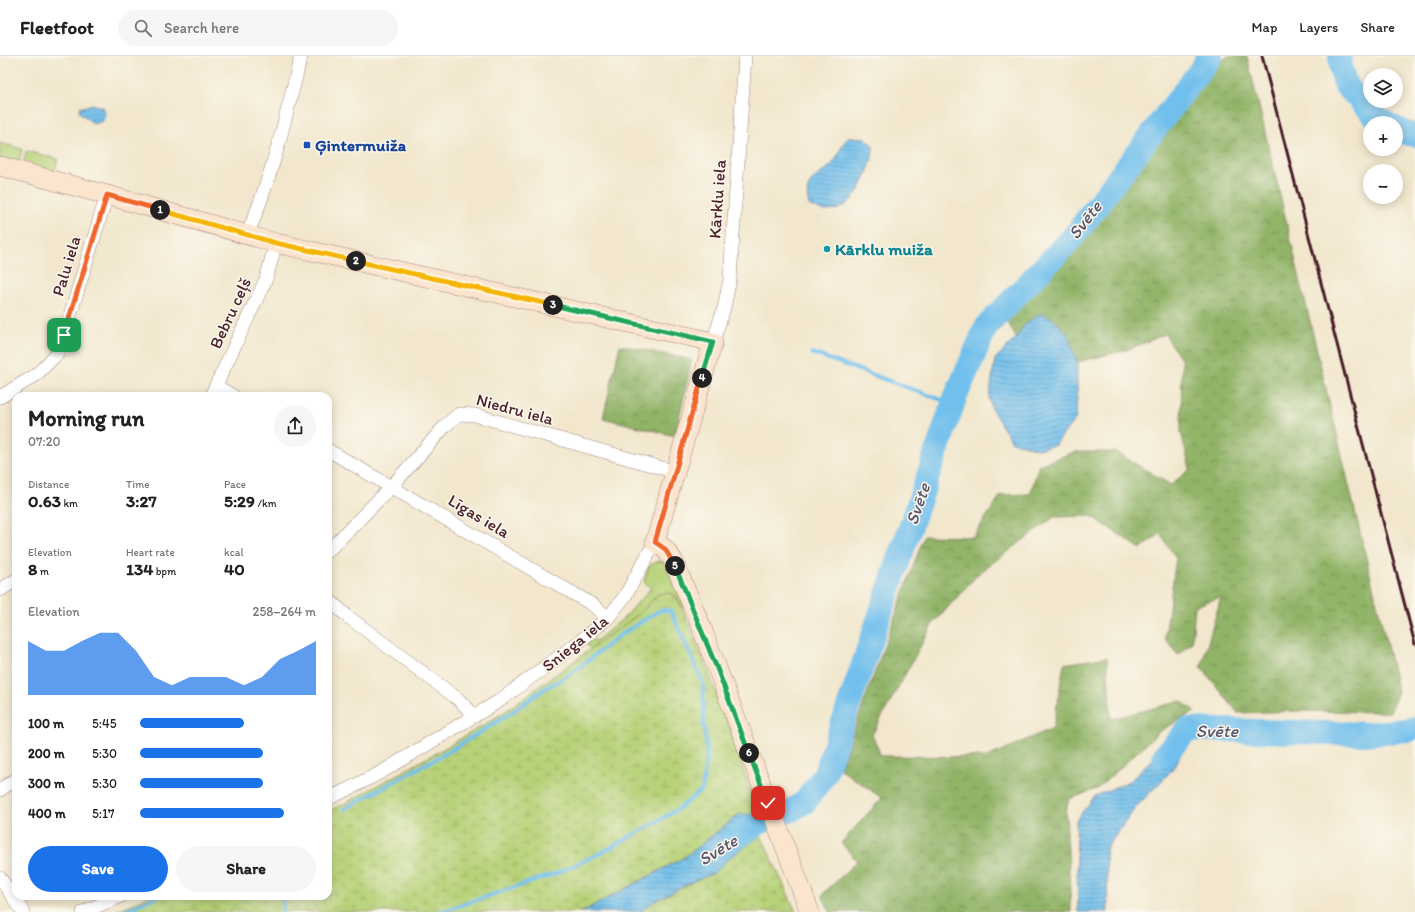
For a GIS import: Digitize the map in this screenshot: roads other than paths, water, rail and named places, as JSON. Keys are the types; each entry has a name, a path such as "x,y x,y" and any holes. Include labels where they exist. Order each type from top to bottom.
{"street":[{"path":"247,235 258,208 280,138 301,56"},
{"name":"Kārklu iela","path":"713,342 724,308 730,279 745,56"},
{"path":"0,166 276,243 713,342"},
{"name":"Palu iela","path":"2,391 36,375 57,354 107,195"},
{"name":"Bebru ceļš","path":"214,391 266,279 276,243"},
{"name":"Sniega iela","path":"332,797 380,773 499,701 580,641 608,618 625,596 655,542 713,342"},
{"name":"Niedru iela","path":"332,547 392,486 445,426 459,414 475,415 676,472"},
{"name":"Līgas iela","path":"332,452 593,605 608,618"},
{"path":"655,542 665,549 673,560 718,671 810,912"},
{"path":"0,590 12,582"},
{"path":"332,603 347,616 458,699 475,716"},
{"path":"0,790 12,782"},
{"path":"0,878 12,896"},
{"path":"15,900 23,912"},
{"path":"83,912 112,900"}],"water":[{"path":"92,104 102,107 105,114 103,121 94,124 79,112 80,108"},
{"path":"850,137 865,138 873,146 873,154 869,169 861,186 850,201 836,210 827,211 809,205 807,195 808,188 814,178 830,166 835,160 844,142"},
{"path":"1039,314 1051,317 1067,333 1077,362 1077,395 1076,418 1055,445 1038,449 1012,442 992,410 989,399 995,359 1016,338 1024,326"},
{"path":"1190,731 1175,767 1136,807 1106,849 1108,912 1078,912 1076,820 1095,796 1130,781 1182,732"},
{"path":"740,814 758,816 763,828 761,835 728,859 714,873 690,883 653,902 640,912 582,912 685,857"}],"waterway":[{"path":"1196,56 1200,70"},
{"name":"Svēte","path":"733,840 759,823 794,809 805,802 825,774 955,398 986,327 1074,236 1211,56"},
{"name":"Svēte","path":"1340,56 1341,69 1346,86 1375,116"},
{"name":"Svēte","path":"1403,132 1415,135"},
{"path":"812,353 953,404"},
{"path":"344,809 448,752 509,714 544,689 571,674 623,633 661,610 671,611 703,683 704,726 707,756 702,790 677,810 601,853 555,874 440,912"},
{"name":"Svēte","path":"1164,756 1188,729 1365,734 1415,728"},
{"path":"122,912 149,900"},
{"path":"282,900 283,912"}],"railway":[{"path":"1262,56 1415,644"}],"place":[{"name":"Ģintermuiža","path":"307,145"},
{"name":"Kārklu muiža","path":"827,249"}]}
